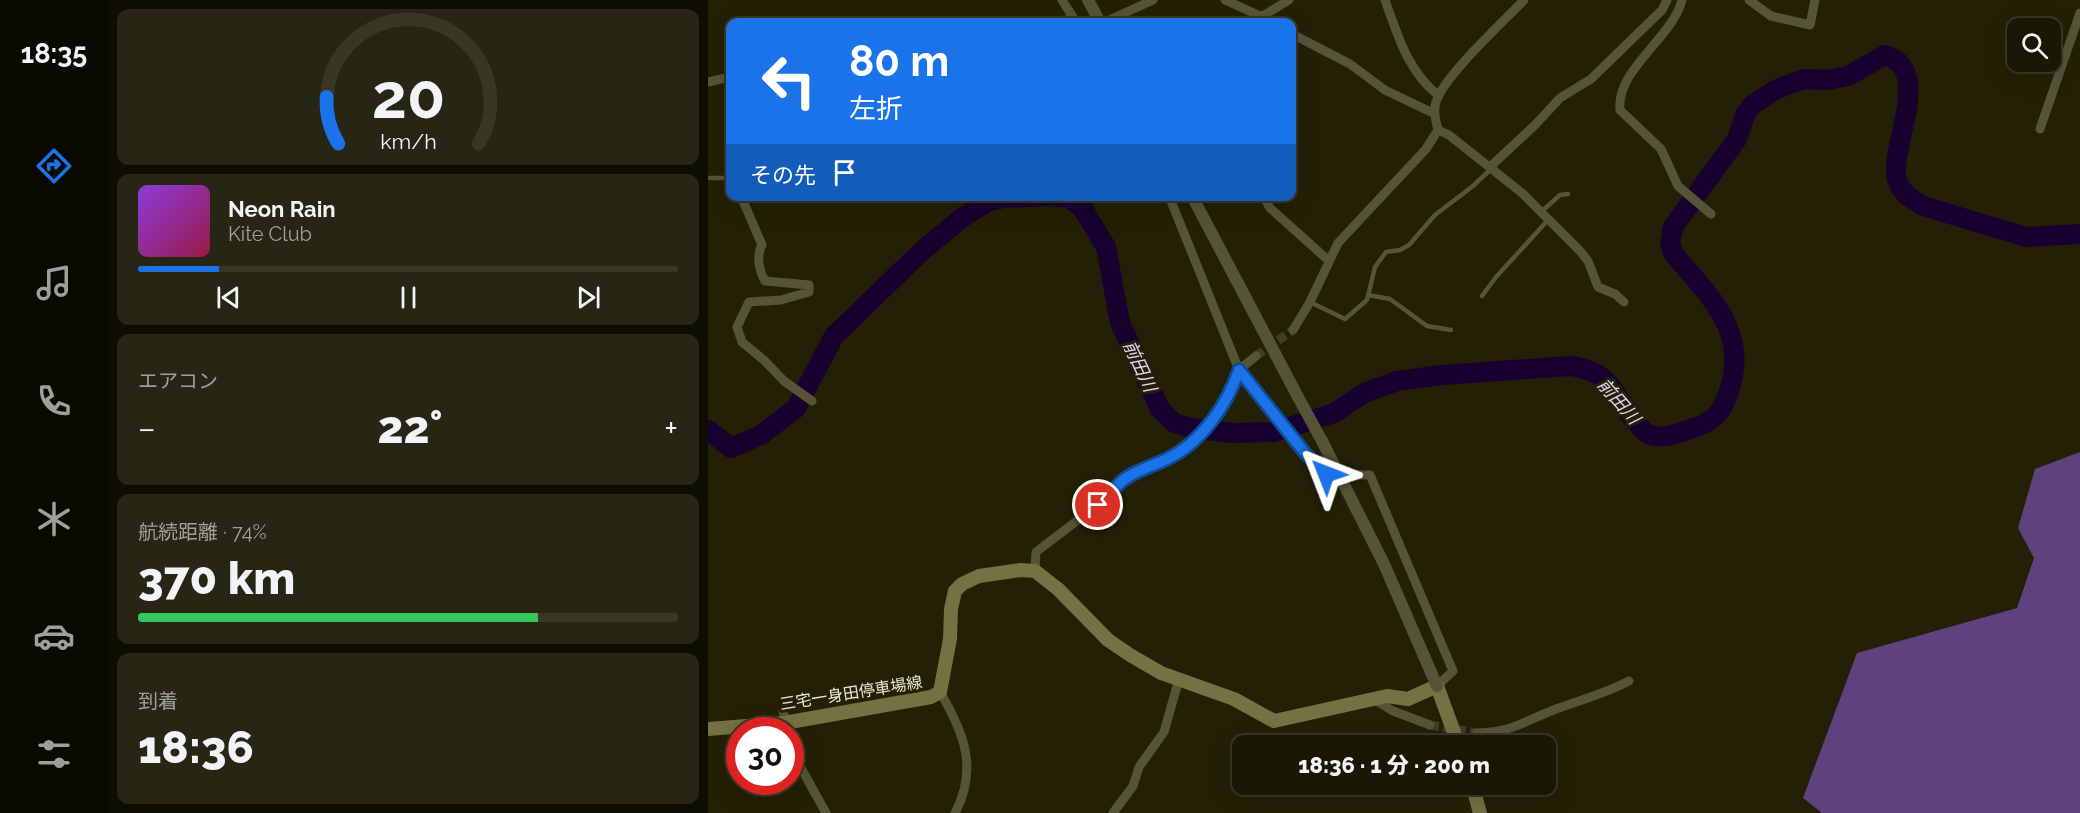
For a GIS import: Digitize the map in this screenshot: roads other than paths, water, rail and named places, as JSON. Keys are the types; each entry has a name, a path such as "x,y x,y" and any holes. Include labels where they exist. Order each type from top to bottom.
{"main road":[{"name":"三宅一身田停車場線","path":"804,718 926,698 940,692 955,591 962,584 979,576 1021,570 1035,571"},
{"path":"1035,571 1058,589 1108,640 1161,673 1234,699 1274,721 1393,695 1408,699 1437,686 1455,735"},
{"name":"三宅一身田停車場線","path":"708,729 726,727"},
{"path":"1475,795 1480,813"}],"street":[{"path":"1062,0 1073,18"},
{"path":"1088,0 1098,18"},
{"path":"1114,18 1153,0"},
{"path":"1225,0 1260,18"},
{"path":"1266,18 1289,0"},
{"path":"1385,0 1409,60 1423,84 1439,96"},
{"path":"1293,330 1310,302 1328,260 1347,232 1426,148 1438,130 1435,114 1439,96 1459,69 1524,0"},
{"path":"1491,167 1560,99 1592,79 1662,10 1667,0"},
{"path":"1682,0 1679,12 1670,27 1640,61 1627,82 1619,106 1622,114 1661,149 1678,186 1711,214"},
{"path":"1749,0 1771,16 1810,25 1815,0"},
{"path":"2040,129 2080,13"},
{"path":"1296,36 1350,64 1385,90 1435,114"},
{"path":"708,82 726,78"},
{"path":"1438,130 1449,135 1491,167 1542,211 1588,261 1598,287 1615,294 1624,302"},
{"path":"743,201 762,245 759,255 761,275 765,280 809,285 809,292 795,298 749,302 736,327 746,347 765,361 794,389 812,401"},
{"path":"1171,201 1239,370 1305,453 1326,474 1370,475 1406,554 1453,671 1437,686 1384,564 1195,201"},
{"path":"1266,201 1270,208 1328,260"},
{"path":"1035,571 1036,552 1112,494 1121,482 1187,449 1198,438 1232,391 1239,370 1256,356"},
{"path":"1113,813 1133,786 1139,767 1164,732 1179,679"},
{"path":"1477,733 1499,733 1526,724 1554,710 1606,692 1629,681"},
{"path":"940,692 961,730 966,751 966,776 961,802 955,813"},
{"path":"1373,699 1393,711 1430,725"},
{"path":"804,773 826,813"}],"lane":[{"path":"1310,302 1345,319 1363,303 1368,295 1375,267 1386,252 1409,246 1435,215 1473,186 1491,167"},
{"path":"708,178 726,178"},
{"path":"1542,211 1560,195 1568,194"},
{"path":"1482,296 1503,269 1548,220"},
{"path":"1368,295 1390,299 1427,326 1451,330"}],"waterway":[{"name":"前田川","path":"1073,201 1083,209 1106,247 1120,323 1160,409 1174,423 1191,428 1232,433 1274,432 1334,413 1364,393 1397,381 1442,375 1571,366 1586,369 1605,380 1648,434 1669,436 1705,423 1718,413 1726,400 1734,372 1734,352 1723,316 1700,284 1673,253 1670,242 1673,227 1737,139 1745,115 1752,105 1775,90 1805,79 1827,80 1848,76 1885,55 1900,63 1907,76 1906,112 1896,166 1897,180 1907,196 1923,206 2026,237 2080,234"},
{"name":"前田川","path":"708,430 731,448 761,435 796,408 834,336 923,250 963,217 989,201"}],"tunnel":[{"path":"1256,356 1293,330"},
{"path":"1430,725 1477,733"}]}
